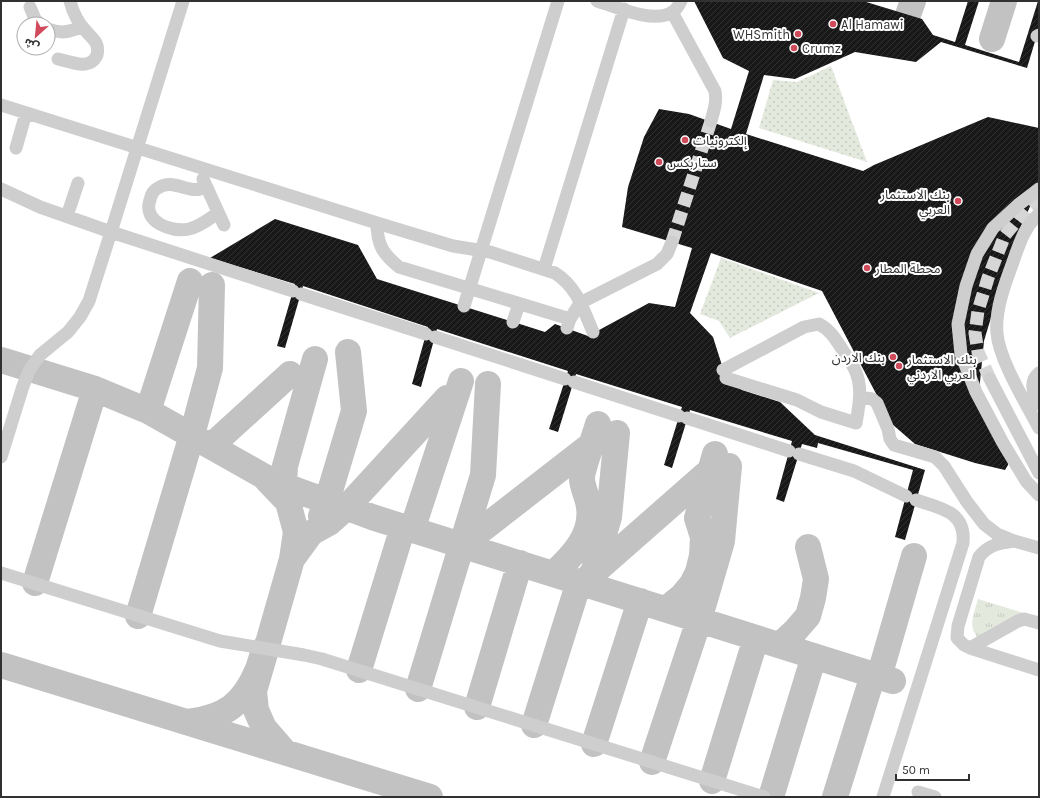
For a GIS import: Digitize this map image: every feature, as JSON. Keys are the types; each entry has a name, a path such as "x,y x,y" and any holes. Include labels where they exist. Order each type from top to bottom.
{"lane":[{"path":"58,59 87,65 94,60 98,52 96,43 81,27 73,14 70,1"},
{"path":"1,457 23,386 30,369 40,355 68,332 80,317 89,300 183,1"},
{"path":"464,306 558,1"},
{"path":"597,1 646,15 659,17 672,12 681,1"},
{"path":"30,7 34,16"},
{"path":"544,269 624,9"},
{"path":"672,12 715,91 717,99 711,121"},
{"path":"56,32 70,32 81,27"},
{"path":"1,105 453,246 482,250 555,272 574,290 593,332"},
{"path":"16,148 26,113"},
{"path":"204,169 203,181 205,187 224,225"},
{"path":"67,216 78,183"},
{"path":"205,187 197,190 166,184 151,194 148,203 150,212 154,220 162,226 181,230 190,229 199,225 218,213"},
{"path":"1,189 40,207 111,232 430,336 453,339 554,371 570,380 624,394 668,408 683,417 859,473 911,498 948,511 956,517 961,524 964,534 963,543 883,797"},
{"path":"1039,189 1018,205 993,228 977,254 966,286 958,324 961,354 976,392 1003,443 1026,481 1039,495"},
{"path":"1039,214 1026,229 1006,282 997,316 997,333 1000,348 1009,370 1039,428"},
{"path":"377,223 377,236 381,249 389,259 400,268 519,304 569,324 580,303 657,264 667,254 672,242"},
{"path":"513,322 519,304"},
{"path":"819,324 828,328 834,335 855,370 860,397 856,423 821,412 797,400 725,374 804,327 819,324"},
{"path":"1039,373 1033,381 1032,388 1039,404"},
{"path":"990,379 1039,473"},
{"path":"860,397 872,399 877,403 888,429 891,443 898,447 935,457 944,466 967,502 984,524 997,534 1014,541 1039,548"},
{"path":"1014,541 992,545 979,557 975,565 957,632 957,638 960,642 970,648 1039,670"},
{"path":"1,573 220,641 322,659 764,797"},
{"path":"970,648 1018,621 1024,619 1039,623"},
{"path":"918,792 935,797"}],"green space":[{"path":"831,66 867,162 759,128 773,80 797,82"},
{"path":"721,258 819,293 730,338 719,321 700,314"},
{"path":"978,599 1027,614 979,639 973,630 972,625 973,615"}],"building":[{"name":"محطة المطار","path":"694,1 863,1 922,19 933,35 955,42 968,1 979,1 965,45 1019,62 1039,1 1039,28 1027,68 941,42 916,62 855,52 795,79 764,75 746,134 863,171 988,117 1039,128 1039,196 1033,200 1013,244 984,341 979,392 1010,447 1008,465 1005,470 975,463 915,444 892,424 822,291 711,253 690,313 713,337 726,378 742,390 780,402 815,435 925,470 905,540 895,537 913,470 818,443 817,448 802,444 784,502 776,499 792,441 690,410 672,468 664,465 682,407 576,374 558,432 549,429 568,371 437,329 421,387 412,384 428,327 303,286 285,348 277,346 295,284 210,258 275,219 358,245 377,279 545,332 555,324 588,336 649,303 675,307 692,248 622,227 628,187 644,137 659,109 689,114 731,129 749,71 723,58"}],"taxiway":[{"path":"909,12 913,1"},
{"path":"992,39 1004,1"},
{"path":"148,411 190,281"},
{"path":"138,616 192,435 210,368 212,285"},
{"path":"321,516 327,501 354,411 348,352"},
{"path":"288,502 284,487 285,466 315,359"},
{"path":"1,360 95,389 148,411 265,477 305,493 372,517 893,681"},
{"path":"211,446 290,374"},
{"path":"412,530 461,381"},
{"path":"418,689 483,475 488,384"},
{"path":"35,583 95,389"},
{"path":"292,559 311,533 329,523 347,507 447,398"},
{"path":"553,574 580,545 588,527 589,507 582,476 598,424"},
{"path":"593,573 609,517 617,433"},
{"path":"462,545 592,444"},
{"path":"666,609 682,596 692,584 698,572 702,556 703,537 697,518 715,454"},
{"path":"652,762 699,620 722,541 729,466"},
{"path":"582,583 706,474"},
{"path":"267,480 288,502 296,532 292,559 268,643"},
{"path":"359,670 403,527"},
{"path":"780,645 808,616 816,579 808,547"},
{"path":"879,677 914,556"},
{"path":"477,707 520,563"},
{"path":"534,725 579,582"},
{"path":"594,744 640,601"},
{"path":"712,781 756,638"},
{"path":"188,722 201,720 222,713 239,700 246,692 252,681 268,643 254,691 256,710 264,728 284,751"},
{"path":"771,797 814,656"},
{"path":"1,665 430,797"},
{"path":"835,797 873,675"}],"tunnel":[{"path":"672,242 711,121"},
{"path":"990,379 978,352 975,333 978,311 988,278 1005,235 1026,209 1039,199"}],"place":[{"name":"Al Hamawi","path":"833,24"},
{"name":"WHSmith","path":"798,34"},
{"name":"Crumz","path":"794,48"},
{"name":"إلكترونيات","path":"685,140"},
{"name":"ستاربكس","path":"659,162"},
{"name":"بنك الاستثمار العربي","path":"958,201"},
{"name":"محطة المطار","path":"867,268"},
{"name":"بنك الاردن","path":"893,357"},
{"name":"بنك الاستثمار العربي الاردني","path":"899,366"}]}
